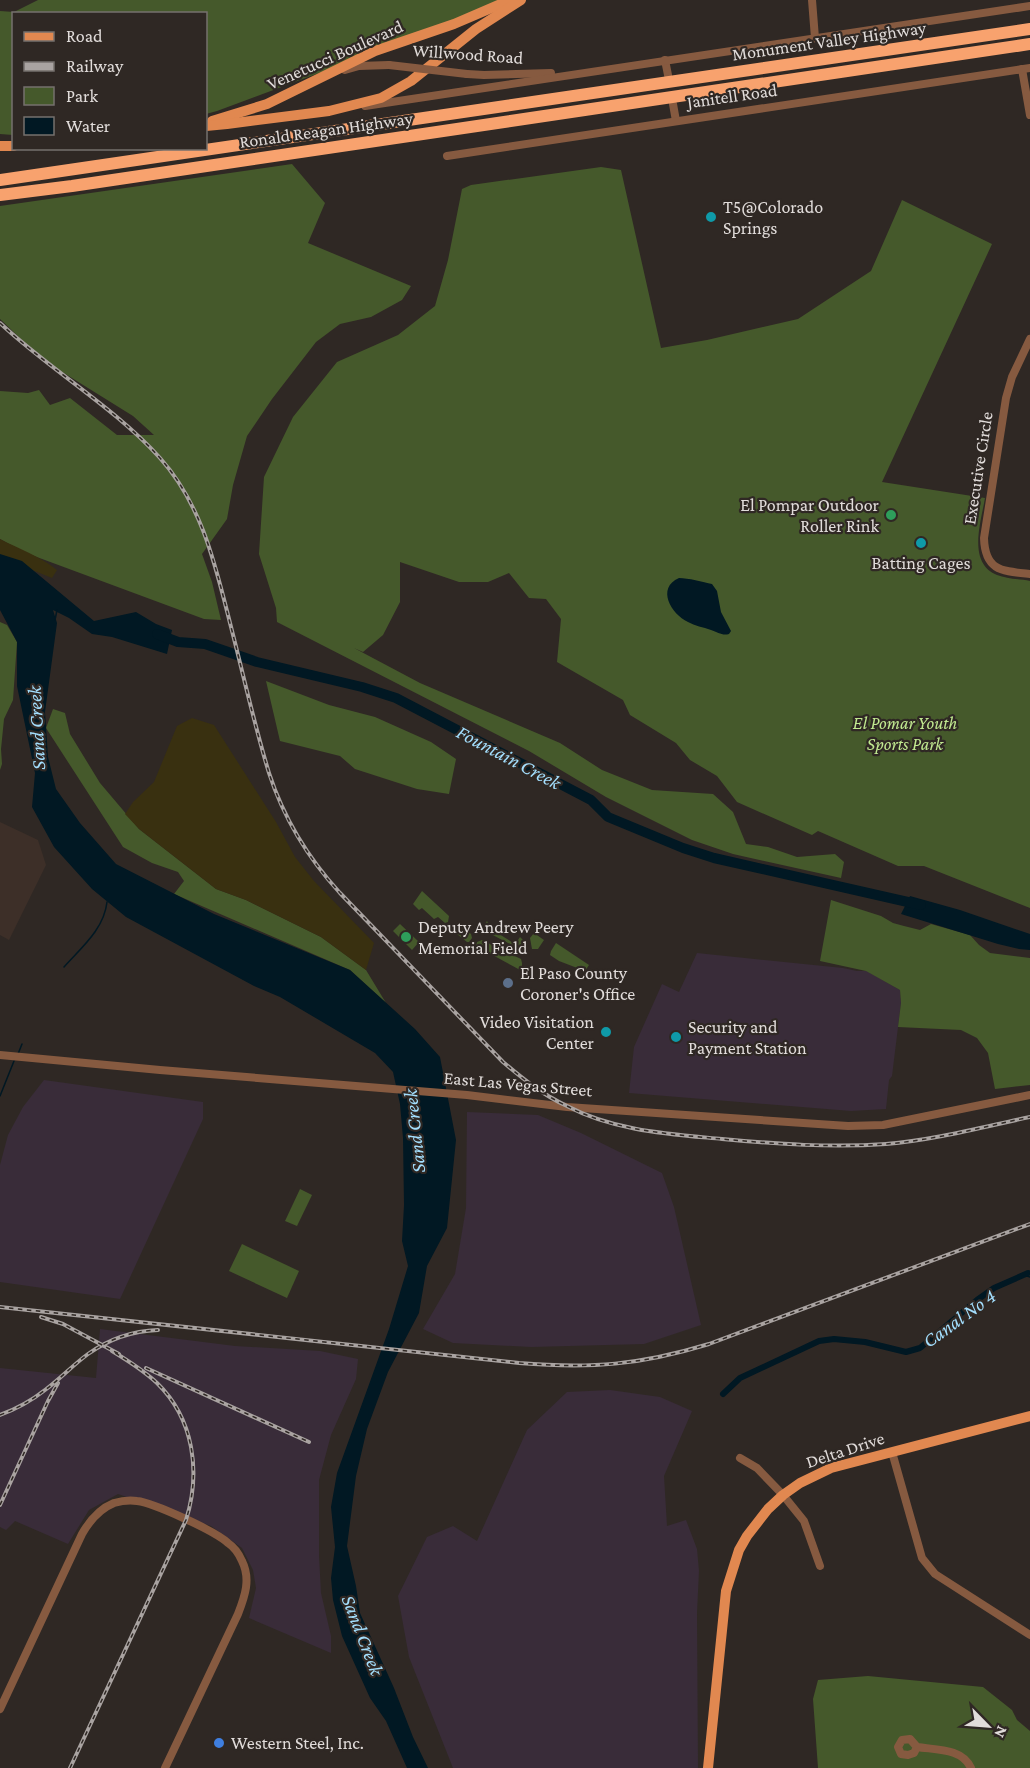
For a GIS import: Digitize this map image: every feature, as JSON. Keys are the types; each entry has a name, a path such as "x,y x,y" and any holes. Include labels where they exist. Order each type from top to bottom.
{"highway":[{"name":"Monument Valley Highway","path":"633,87 1030,29"},
{"name":"Monument Valley Highway","path":"658,99 1030,44"},
{"name":"Ronald Reagan Highway","path":"207,150 633,87"},
{"name":"Ronald Reagan Highway","path":"0,195 658,99"},
{"name":"Ronald Reagan Highway","path":"0,180 204,150"}],"main road":[{"name":"Venetucci Boulevard","path":"207,124 267,104 375,51 454,24 510,0"},
{"name":"Venetucci Boulevard","path":"207,124 227,124 329,111 364,103 411,81 476,28 521,0"},
{"name":"Delta Drive","path":"708,1768 723,1612 730,1575 734,1560 747,1536 768,1509 800,1482 831,1468 1030,1416"}],"street":[{"path":"812,0 815,38"},
{"name":"Willwood Road","path":"308,85 359,66 388,65 483,75 536,75 593,71 1030,6"},
{"path":"666,60 668,75"},
{"name":"Janitell Road","path":"447,156 1026,69 1030,115"},
{"name":"Willwood Road","path":"329,111 480,90 593,71"},
{"path":"673,104 676,121"},
{"name":"Executive Circle","path":"1030,339 1012,377 1006,398 984,538 985,553 992,564 1005,570 1030,574"},
{"name":"East Las Vegas Street","path":"0,1055 251,1078 380,1087 567,1107 856,1126 883,1125 1030,1095"},
{"path":"892,1452 922,1558 929,1568 954,1587 1030,1635"},
{"path":"740,1458 757,1467 804,1521 820,1566"},
{"path":"0,1709 82,1534 95,1515 114,1503 137,1501 153,1505 192,1522 232,1547 244,1565 247,1584 238,1614 165,1768"},
{"path":"917,1747 953,1752 968,1761 971,1768"}],"shaded area":[{"path":"0,822 38,840 46,865 9,940 0,935"},
{"path":"697,953 867,971 900,990 901,1003 886,1109 851,1111 629,1093 634,1047 662,984 679,992"},
{"path":"44,1080 203,1102 203,1119 120,1299 0,1282 0,1165 8,1135 23,1107"},
{"path":"467,1112 538,1115 581,1133 662,1173 674,1207 701,1325 644,1344 531,1347 453,1343 423,1329 455,1274 466,1208"},
{"path":"100,1329 235,1346 320,1351 358,1359 356,1379 331,1435 319,1480 321,1593 331,1636 331,1653 249,1618 256,1588 253,1570 242,1548 211,1526 118,1494 89,1510 68,1544 15,1521 6,1530 0,1527 0,1368 96,1378"},
{"path":"610,1390 660,1397 692,1411 664,1476 667,1526 686,1520 697,1549 699,1571 698,1768 453,1768 409,1657 398,1596 427,1537 453,1526 477,1541 527,1430 567,1392"}],"green space":[{"path":"38,0 499,0 480,13 207,114 207,12 14,12"},
{"path":"0,11 14,12 12,12 12,135 0,134"},
{"path":"292,164 325,203 308,243 411,286 402,300 371,317 340,324 316,342 247,436 233,485 227,519 202,554 212,582 221,620 204,619 26,553 0,539 0,391 28,393 39,390 50,405 70,398 117,435 154,435 133,416 43,360 0,319 0,206"},
{"name":"El Pomar Youth Sports Park","path":"601,167 621,170 661,348 798,319 871,271 902,200 992,244 882,482 985,498 978,541 982,561 997,575 1030,581 1030,908 924,866 898,866 818,831 812,835 737,802 717,776 690,760 676,743 630,715 623,700 557,662 561,619 546,599 529,598 509,573 488,582 459,582 400,562 400,602 383,635 363,652 354,648 420,683 560,743 602,770 652,790 713,794 733,812 746,844 768,847 797,857 835,854 844,862 841,878 733,854 692,840 606,797 529,751 277,622 276,608 259,554 264,477 293,417 337,362 398,335 435,306 448,260 462,189 471,185"},
{"path":"0,622 7,625 17,642 13,700 4,719 0,770"},
{"path":"266,681 329,705 375,717 431,742 456,759 449,794 417,789 355,769 340,756 280,741"},
{"path":"53,709 65,713 70,734 100,783 139,829 216,889 246,900 321,937 366,970 386,1003 350,970 174,894 184,881 178,872 152,863 123,847 46,728"},
{"path":"422,891 449,916 448,922 445,923 438,917 434,919 422,908 419,910 413,904"},
{"path":"831,900 904,926 920,930 931,924 970,935 990,953 1030,958 1030,1085 995,1089 988,1053 977,1038 961,1030 898,1027 900,990 866,971 820,961"},
{"path":"487,921 495,931 513,943 516,943 520,937 525,949 516,947 485,931 483,927"},
{"name":"Deputy Andrew Peery Memorial Field","path":"400,924 419,942 412,950 393,931"},
{"path":"458,924 471,934 472,938 469,942 452,930 452,927"},
{"path":"534,933 544,940 538,949 532,949 530,938"},
{"path":"482,940 521,959 522,971 476,946 477,942"},
{"path":"556,943 589,965 585,971 550,955"},
{"path":"300,1189 312,1195 297,1226 285,1221"},
{"path":"242,1244 299,1271 287,1298 229,1271"},
{"path":"868,1676 983,1687 1012,1710 1017,1720 1030,1731 1030,1768 818,1768 813,1699 818,1680"}],"sand":[{"path":"0,539 37,557 57,570 52,578 0,557"},
{"path":"192,718 214,725 276,822 295,857 314,881 374,943 366,970 321,937 246,900 216,889 139,829 125,814 133,802 154,782 177,726"}],"water":[{"path":"0,554 22,561 94,621 136,612 172,630 167,654 112,637 92,634 53,610 57,623 45,712 48,757 56,789 80,823 116,864 214,914 350,970 415,1029 440,1057 456,1140 447,1228 427,1266 419,1313 388,1372 367,1429 356,1476 347,1546 360,1613 428,1768 407,1768 386,1721 370,1698 342,1636 333,1600 331,1578 335,1547 331,1507 337,1473 389,1329 408,1266 402,1241 403,1138 400,1104 393,1072 375,1053 280,997 254,986 126,917 92,889 54,847 32,807 35,773 17,686 17,642 0,610"},
{"path":"679,578 712,584 717,591 721,612 731,631 729,634 693,625 676,613 668,601 667,594 672,582"},
{"path":"910,896 1030,934 1030,950 998,944 901,914"}],"waterway":[{"name":"Sand Creek","path":"55,620 57,610"},
{"name":"Fountain Creek","path":"157,634 178,642 205,644 257,662 362,687 396,698 591,800 608,817 683,848 714,858 921,905"},
{"path":"64,967 97,929 102,921 107,902"},
{"path":"18,1054 22,1044"},
{"path":"0,1096 14,1061"},
{"name":"Canal No 4","path":"723,1394 740,1378 819,1341 834,1339 865,1342 906,1352 920,1348 994,1288 1028,1273"},
{"name":"Canal No 4","path":"1024,1275 1030,1277"}],"railway":[{"path":"0,323 123,422 160,458 174,476 187,495 205,536 219,579 269,773 298,837 307,852 340,893 503,1062 526,1080 567,1106 623,1126 662,1133 763,1142 824,1145 886,1144 941,1136 1030,1117"},
{"path":"0,1307 519,1363 569,1366 615,1364 660,1357 709,1344 1030,1224"},
{"path":"41,1317 63,1324 119,1354"},
{"path":"0,1415 34,1398 82,1358 104,1344 130,1334 158,1330"},
{"path":"70,1768 186,1520 193,1483 191,1447 179,1413 157,1383 112,1351"},
{"path":"146,1368 309,1442"},
{"path":"0,1505 58,1383"}],"place":[{"name":"T5@Colorado Springs","path":"711,217"},
{"name":"El Pompar Outdoor Roller Rink","path":"891,515"},
{"name":"Batting Cages","path":"921,543"},
{"name":"Deputy Andrew Peery Memorial Field","path":"406,937"},
{"name":"El Paso County Coroner's Office","path":"508,983"},
{"name":"Video Visitation Center","path":"606,1032"},
{"name":"Security and Payment Station","path":"676,1037"},
{"name":"Western Steel, Inc.","path":"219,1743"}]}
